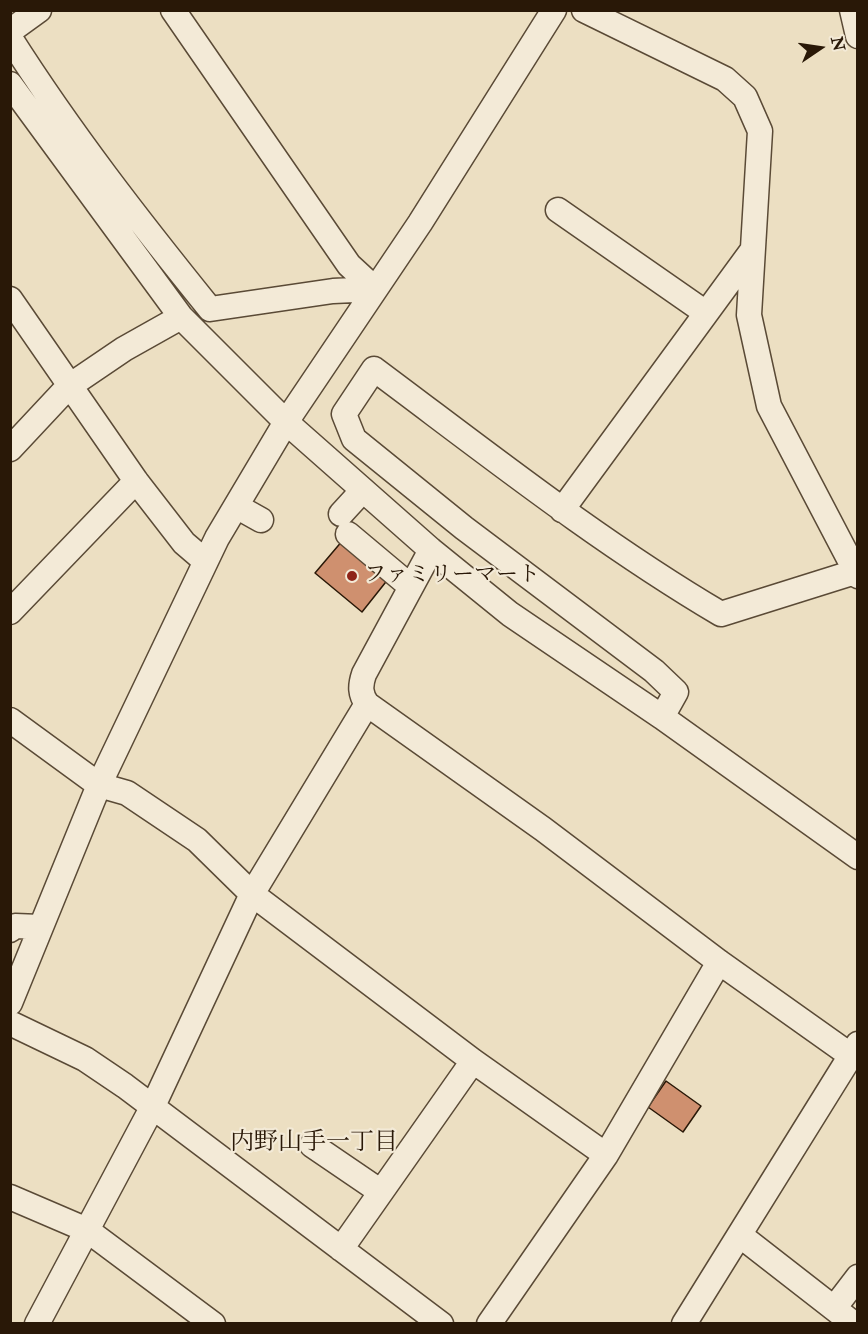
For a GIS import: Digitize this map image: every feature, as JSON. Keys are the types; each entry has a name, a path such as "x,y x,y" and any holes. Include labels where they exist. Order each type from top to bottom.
{"street":[{"path":"10,31 39,10"},
{"path":"173,10 349,265 375,289"},
{"path":"10,1003 99,785 205,561 286,422 375,289 554,10"},
{"path":"584,10 725,79 745,97 760,130 749,315 769,406 857,573 721,614 661,578 562,510 374,369 344,414 354,439 464,528 654,671 676,692 662,717"},
{"path":"852,10 858,36"},
{"path":"10,38 53,106 104,177 210,309 333,291 375,289"},
{"path":"10,84 181,318 286,422 431,550 510,614 662,717 858,857"},
{"path":"558,210 706,314"},
{"path":"562,510 751,252"},
{"path":"10,299 136,482 184,543 205,561"},
{"path":"10,449 69,387 123,349 181,318"},
{"path":"10,612 136,482"},
{"path":"363,490 344,524 410,586"},
{"path":"236,506 261,520"},
{"path":"431,550 360,684 367,705 543,829 719,962 854,1049 741,1236 684,1323"},
{"path":"37,1323 153,1106 252,894 367,705"},
{"path":"10,720 99,785 126,793 196,840 252,894 473,1061 606,1155"},
{"path":"10,930 15,926 40,927"},
{"path":"489,1323 606,1155 719,962"},
{"path":"10,1023 85,1059 153,1106 164,1118 441,1323"},
{"path":"341,1249 473,1061"},
{"path":"312,1145 381,1192"},
{"path":"10,1197 87,1230 213,1323"},
{"path":"741,1236 854,1323"},
{"path":"835,1307 858,1277"}],"building":[{"name":"ファミリーマート","path":"343,540 389,578 362,612 315,573"},
{"path":"666,1081 701,1106 683,1132 648,1107"}],"place":[{"name":"ファミリーマート","path":"352,576"}],"district":[{"name":"内野山手一丁目","path":"314,1144"}]}
